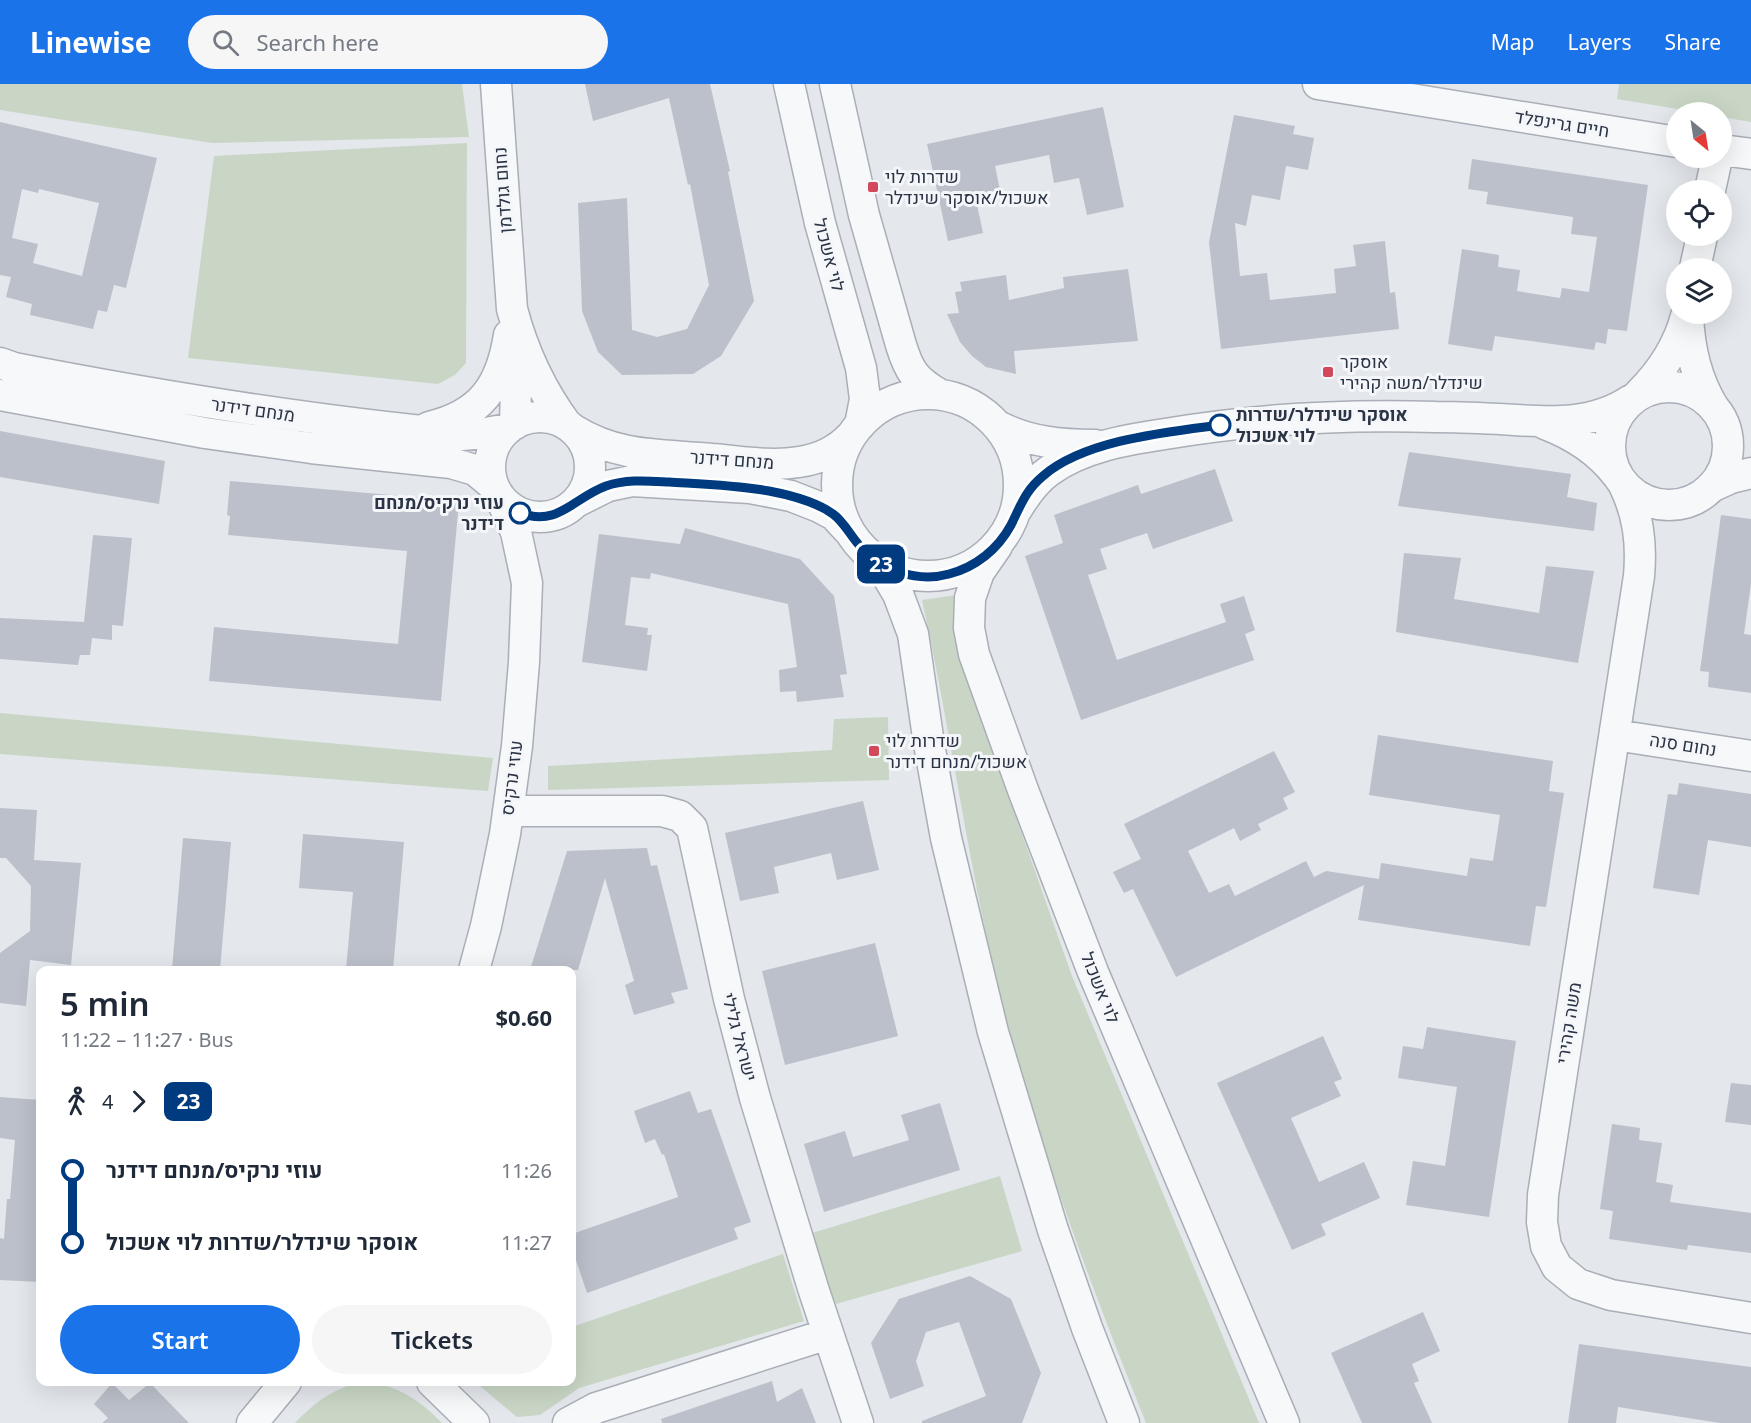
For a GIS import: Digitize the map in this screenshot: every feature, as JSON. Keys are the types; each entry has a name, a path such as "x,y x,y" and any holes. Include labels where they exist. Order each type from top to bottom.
{"street":[{"name":"נחום גולדמן","path":"496,84 510,296 509,335 516,386 512,426"},
{"name":"לוי אשכול","path":"789,84 820,223 864,381 865,399 856,430"},
{"path":"835,84 864,215 907,363 922,385 939,394"},
{"name":"חיים גרינפלד","path":"1318,84 1450,94 1666,140"},
{"path":"1732,151 1751,154"},
{"name":"נחום גולדמן","path":"510,296 519,336 530,362 549,399 571,427"},
{"path":"1620,479 1610,458 1609,439 1614,422 1624,406 1660,370 1683,324"},
{"path":"1689,324 1695,366 1705,394 1717,412 1727,434 1727,452 1723,469 1705,492"},
{"path":"402,429 440,425 475,408 500,375 509,335"},
{"name":"מנחם דידנר","path":"0,363 36,372 196,401 402,429 469,435 512,426"},
{"path":"1017,509 1020,488 1018,467 1008,439 989,417 972,405 952,397 924,394 896,400 883,406 856,430 840,462 838,504 849,531 867,554 891,569 912,575 947,575 974,564 997,546 1032,486 1049,471 1077,456 1107,445 1220,425 1329,417 1414,416 1539,422 1588,418 1612,411 1657,387 1684,388 1701,396 1735,431 1751,440"},
{"name":"מנחם דידנר","path":"0,395 205,433 333,451 451,463 475,471 497,492"},
{"path":"546,417 571,427 584,442 590,465 589,480 572,506 542,518 527,516 513,510 497,492 490,470 491,454 498,440 512,426 530,418 546,417"},
{"path":"1539,422 1568,433 1583,442 1604,459 1629,490 1644,500 1662,504 1680,503 1731,478 1751,472"},
{"name":"מנחם דידנר","path":"571,427 598,443 627,452 773,464 816,458 839,448 856,430"},
{"path":"1000,427 1042,442 1107,445"},
{"name":"משה קהירי","path":"1620,479 1637,517 1641,546 1639,576 1543,1195 1543,1234 1557,1267 1566,1276 1593,1290 1751,1318"},
{"name":"מנחם דידנר","path":"572,506 608,486 632,481 750,488 791,496 819,507 834,515 849,531"},
{"name":"עוזי נרקיס","path":"475,966 488,915 508,811 517,746 524,662 527,583 516,532 497,492"},
{"name":"משה קהירי","path":"1639,576 1648,549 1658,532 1679,510 1705,492"},
{"name":"עוזי נרקיס","path":"527,583 545,537 554,523 572,506"},
{"name":"לוי אשכול","path":"997,546 979,572 970,598 969,628 974,654 1030,809 1094,972 1284,1423"},
{"path":"879,562 898,594 913,634 946,838 993,1032 1053,1230 1087,1328 1124,1423"},
{"name":"נחום סנה","path":"1615,735 1751,756"},
{"name":"ישראל גלילי","path":"508,811 662,812 680,816 692,828 729,999 755,1098 858,1423"},
{"path":"568,1423 596,1408 828,1334"},
{"path":"252,1423 283,1386"},
{"path":"436,1386 474,1423"}],"green space":[{"path":"0,84 462,84 469,137 212,143 0,110"},
{"path":"1619,84 1751,84 1751,122 1732,119 1732,102 1666,102 1666,107 1617,99"},
{"path":"467,143 466,363 455,375 438,384 188,358 214,156"},
{"path":"957,595 953,624 964,670 1072,976 1259,1423 1146,1423 1088,1274 1036,1123 1007,1021 982,917 922,600"},
{"path":"0,713 493,758 488,791 0,754"},
{"path":"888,717 889,780 548,790 548,766 832,750 834,719"},
{"path":"1000,1176 1022,1251 836,1304 809,1234"},
{"path":"783,1254 804,1321 579,1388 540,1415 517,1417 480,1386 576,1386 576,1326"},
{"path":"388,1386 425,1407 442,1423 295,1423 327,1396 345,1387"}],"building":[{"path":"585,84 710,84 730,171 728,172 754,301 721,356 693,374 622,375 598,352 582,311 578,203 627,198 632,330 657,337 687,329 709,285 690,184 688,185 669,98 593,121"},
{"path":"1103,107 1124,207 1087,215 1079,178 1054,183 1049,155 995,166 1001,195 976,200 983,233 948,241 927,144"},
{"path":"1234,115 1295,126 1293,134 1314,138 1308,170 1286,166 1280,200 1252,195 1246,226 1235,223 1240,276 1267,273 1270,300 1336,293 1334,269 1356,266 1353,245 1385,241 1390,293 1395,292 1399,329 1221,349 1209,242"},
{"path":"0,122 157,158 126,288 114,285 107,312 98,310 93,329 30,315 32,304 6,297 11,277 0,275","holes":["22,189 38,193 39,189 99,203 82,276 33,263 38,244 12,238"]},
{"path":"1472,159 1648,185 1627,331 1608,329 1606,344 1596,342 1594,350 1495,336 1492,351 1448,344 1462,249 1499,255 1498,267 1520,270 1517,291 1560,298 1562,288 1589,292 1597,237 1571,234 1573,217 1486,204 1488,192 1468,189"},
{"path":"1128,269 1138,341 1014,351 1016,374 986,367 972,356 960,342 947,314 959,313 955,292 962,291 960,282 1006,275 1009,300 1064,288 1063,277"},
{"path":"0,431 165,461 159,504 0,477"},
{"path":"1409,452 1571,474 1567,497 1597,503 1594,531 1398,506"},
{"path":"1215,469 1233,521 1153,549 1147,533 1100,549 1107,569 1088,575 1117,660 1226,622 1220,604 1244,596 1255,630 1245,634 1254,660 1081,720 1025,556 1063,543 1054,515 1138,485 1141,494"},
{"path":"230,481 459,501 441,701 209,681 214,627 398,644 407,551 228,535"},
{"path":"1721,515 1751,519 1751,584 1744,634 1751,635 1751,693 1708,687 1709,672 1700,671"},
{"path":"685,528 800,559 834,596 847,674 840,675 844,697 797,702 796,691 780,692 779,670 797,667 788,604 651,573 650,579 631,577 625,625 648,628 647,635 652,635 647,671 582,662 599,534 680,544"},
{"path":"93,535 132,538 123,626 112,625 112,640 92,638 90,655 80,655 78,665 0,659 0,618 84,622"},
{"path":"1404,553 1461,558 1454,599 1539,613 1546,566 1594,571 1578,663 1396,632"},
{"path":"1378,735 1553,761 1549,791 1564,793 1546,907 1536,906 1530,946 1358,920 1364,885 1176,977 1133,889 1124,893 1113,872 1141,859 1124,824 1274,751 1295,792 1283,798 1288,809 1258,824 1261,830 1240,841 1234,828 1188,851 1209,893 1229,884 1235,896 1306,861 1314,877 1326,871 1379,879 1381,863 1467,876 1470,858 1493,861 1500,815 1369,795"},
{"path":"1679,783 1751,794 1751,847 1708,840 1699,895 1653,888 1668,794 1677,795"},
{"path":"863,801 879,870 837,880 831,853 774,867 779,893 740,901 725,833"},
{"path":"0,808 37,810 34,860 81,863 71,965 30,960 26,1006 0,1003 0,953 30,931 31,886 6,858 0,858"},
{"path":"303,834 404,842 393,966 346,966 353,892 299,888"},
{"path":"183,838 231,842 220,966 172,966"},
{"path":"647,848 651,866 657,865 688,989 671,993 675,1003 634,1015 625,985 634,981 605,878 578,970 576,966 531,966 567,851"},
{"path":"875,943 898,1036 785,1065 762,971"},
{"path":"1427,1027 1516,1041 1489,1217 1406,1205 1413,1161 1445,1166 1457,1087 1398,1078 1403,1046 1423,1049"},
{"path":"1323,1036 1342,1079 1334,1082 1341,1096 1291,1118 1319,1182 1364,1162 1380,1198 1321,1224 1326,1235 1292,1250 1217,1083"},
{"path":"1731,1083 1751,1085 1751,1125 1725,1122"},
{"path":"690,1091 698,1113 711,1109 751,1222 734,1228 738,1239 587,1293 576,1260 576,1233 678,1197 664,1154 662,1155 655,1139 645,1143 634,1111"},
{"path":"0,1097 36,1100 36,1282 0,1280 0,1238 4,1239 15,1140 0,1138"},
{"path":"940,1103 960,1170 824,1212 804,1144 845,1131 853,1157 909,1140 901,1115"},
{"path":"1612,1124 1640,1128 1639,1140 1662,1143 1656,1182 1673,1185 1670,1202 1751,1213 1751,1253 1688,1245 1687,1250 1609,1239 1613,1211 1600,1209"},
{"path":"970,1276 1011,1299 1041,1373 1022,1423 922,1423 922,1421 986,1396 959,1322 926,1332 916,1361 924,1386 890,1399 871,1343 899,1299"},
{"path":"1423,1312 1440,1351 1412,1364 1419,1381 1414,1383 1432,1423 1362,1423 1331,1353"},
{"path":"1579,1344 1751,1367 1751,1423 1720,1423 1618,1407 1616,1423 1568,1423"},
{"path":"772,1381 777,1402 802,1388 816,1423 662,1423 661,1419"},
{"path":"109,1386 115,1386 129,1400 146,1386 153,1386 189,1423 102,1423 108,1418 94,1404"}],"bus line":[{"name":"23","path":"520,513 534,517 550,517 565,511 594,491 614,484 639,480 770,491 791,496 834,515 867,554 891,569 904,574 933,577 961,571 986,556 1006,534 1017,509 1032,486 1058,465 1107,445 1220,425"}],"place":[{"name":"שדרות לוי אשכול/אוסקר שינדלר","path":"873,187"},
{"name":"אוסקר שינדלר/משה קהירי","path":"1328,372"},
{"name":"אוסקר שינדלר/שדרות לוי אשכול","path":"1220,425"},
{"name":"עוזי נרקיס/מנחם דידנר","path":"520,513"},
{"name":"שדרות לוי אשכול/מנחם דידנר","path":"874,751"}]}
